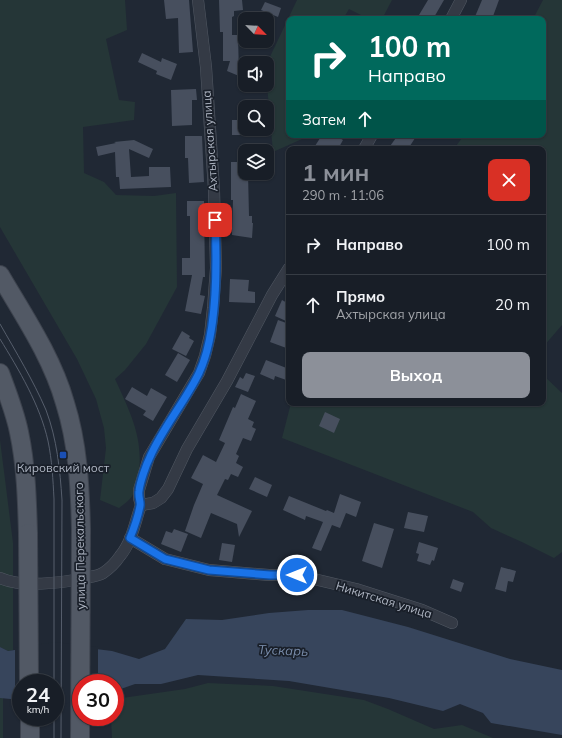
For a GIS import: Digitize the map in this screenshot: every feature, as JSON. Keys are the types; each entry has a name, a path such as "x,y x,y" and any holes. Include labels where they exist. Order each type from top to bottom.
{"main road":[{"name":"улица Перекальского","path":"0,275 36,335 56,377 65,402 73,433 79,481 81,530 80,738"},
{"path":"0,373 14,412 19,432 26,480 30,674"},
{"path":"30,726 30,738"}],"street":[{"name":"Ахтырская улица","path":"0,578 7,581 42,584 66,582 101,574 109,568 121,555 130,538 140,505 139,490 150,457 199,373 205,356 210,335 216,268 214,190 206,67 198,0"},
{"path":"453,16 461,0"},
{"path":"140,505 153,503 161,498 168,489 187,449 227,381 272,295 286,273"},
{"name":"Никитская улица","path":"130,538 165,559 209,570 270,575 297,575 356,589 422,610 452,623"}],"shaded area":[{"path":"0,0 125,0 127,30 106,39 119,100 135,102 134,120 83,127 84,173 104,182 116,195 154,196 176,193 177,287 146,344 125,370 115,379 135,426 138,438 140,464 133,495 119,508 100,500 106,448 104,428 96,399 77,359 0,227"},
{"path":"297,0 392,0 384,16 363,16 349,9 345,16 289,16"},
{"path":"543,0 562,0 562,325 546,344 546,146 456,146 462,138 546,138 546,16 535,16"},
{"path":"286,23 286,138 302,138 274,152 272,136 274,136 274,100 268,100 268,92 274,92 274,56 270,56"},
{"path":"546,378 562,393 562,552 554,558 491,528 473,512 282,438 290,406 546,406"},
{"path":"0,440 13,543 13,650 8,651 0,647"},
{"path":"208,683 273,686 364,700 434,729 462,725 493,738 112,738 111,726 124,726 124,698 185,689"},
{"path":"0,698 3,698 3,738 0,738"}],"water":[{"name":"Тускарь","path":"308,610 342,610 408,627 510,659 562,670 562,735 491,723 483,713 460,704 443,711 389,698 289,681 198,675 161,684 135,684 124,688 124,674 72,674 72,683 64,683 64,674 12,674 12,699 0,698 0,647 8,651 55,644 112,651 139,659 165,649 186,619 222,620 269,613"}],"pier":[{"path":"55,642 98,647 98,674 72,674 72,703 64,703 64,674 15,674 15,648"}],"building":[{"path":"164,0 189,0 193,52 179,53 178,18 166,19"},
{"path":"219,0 242,0 243,10 234,11 234,16 232,17 232,35 238,35 238,76 227,71 230,61 223,61 223,32 220,32"},
{"path":"428,0 444,0 435,16 419,15"},
{"path":"482,0 499,0 493,16 475,16"},
{"path":"265,2 281,8 278,17 274,15 274,12 266,12 261,10"},
{"path":"142,53 161,62 162,58 177,64 171,80 156,74 157,71 138,62"},
{"path":"196,89 197,100 192,100 192,125 172,126 171,90"},
{"path":"232,120 238,120 238,135 232,135"},
{"path":"185,136 202,136 204,182 189,183 188,158 185,158"},
{"path":"320,138 340,138 343,140 340,146 315,146"},
{"path":"396,138 415,138 410,146 390,146"},
{"path":"134,140 153,149 149,158 129,149 131,177 149,176 149,167 170,167 171,187 120,189 119,177 116,177 115,152 98,156 96,147 116,143 114,142"},
{"path":"231,162 238,162 238,180 248,180 249,216 252,216 253,223 252,238 232,235 233,200 231,200"},
{"path":"187,201 204,201 205,277 203,277 200,295 205,296 201,314 185,311 192,275 182,275 182,258 190,258 190,216 187,216"},
{"path":"230,279 249,280 248,291 255,292 255,303 229,302"},
{"path":"282,300 286,302 286,321 275,316"},
{"path":"278,320 286,323 286,348 270,342"},
{"path":"182,331 190,336 189,338 194,341 186,356 172,349"},
{"path":"178,353 190,360 177,382 165,375"},
{"path":"266,360 286,368 286,380 275,376 274,380 260,374"},
{"path":"246,373 255,376 248,392 235,387 240,377 243,379"},
{"path":"132,387 147,396 151,388 167,397 153,421 143,415 146,411 125,399"},
{"path":"241,394 256,401 248,419 254,422 252,427 256,429 251,441 243,438 236,454 239,456 236,463 243,467 238,477 231,474 228,480 225,479 217,495 252,511 239,537 237,524 211,513 201,538 185,531 203,484 191,478 203,455 216,462 225,443 219,440 233,407 235,408"},
{"path":"325,412 340,419 334,433 319,426"},
{"path":"255,477 272,485 267,497 249,489"},
{"path":"340,494 361,502 356,517 346,513 340,528 332,525 321,551 312,548 323,522 306,516 305,520 283,510 289,496 334,513"},
{"path":"408,512 428,516 424,532 404,528"},
{"path":"374,523 394,529 382,568 362,561"},
{"path":"174,529 188,534 181,552 161,544 166,531 172,533"},
{"path":"419,542 438,548 434,561 432,560 430,565 417,561 419,554 416,553"},
{"path":"222,543 235,545 232,562 219,560"},
{"path":"501,567 516,571 513,582 508,581 506,592 495,589"},
{"path":"453,579 464,583 461,592 450,588"}],"tram line":[{"path":"0,324 30,377 46,410 53,432 57,455 62,500 61,738"},
{"path":"0,339 34,401 40,414 48,441 54,499 54,674"},
{"path":"54,726 54,738"}],"place":[{"name":"Кировский мост","path":"63,455"}],"route":[{"path":"215,220 216,268 210,335 205,356 199,373 150,457 139,490 140,505 130,538 165,559 209,570 270,575 297,575"}]}
